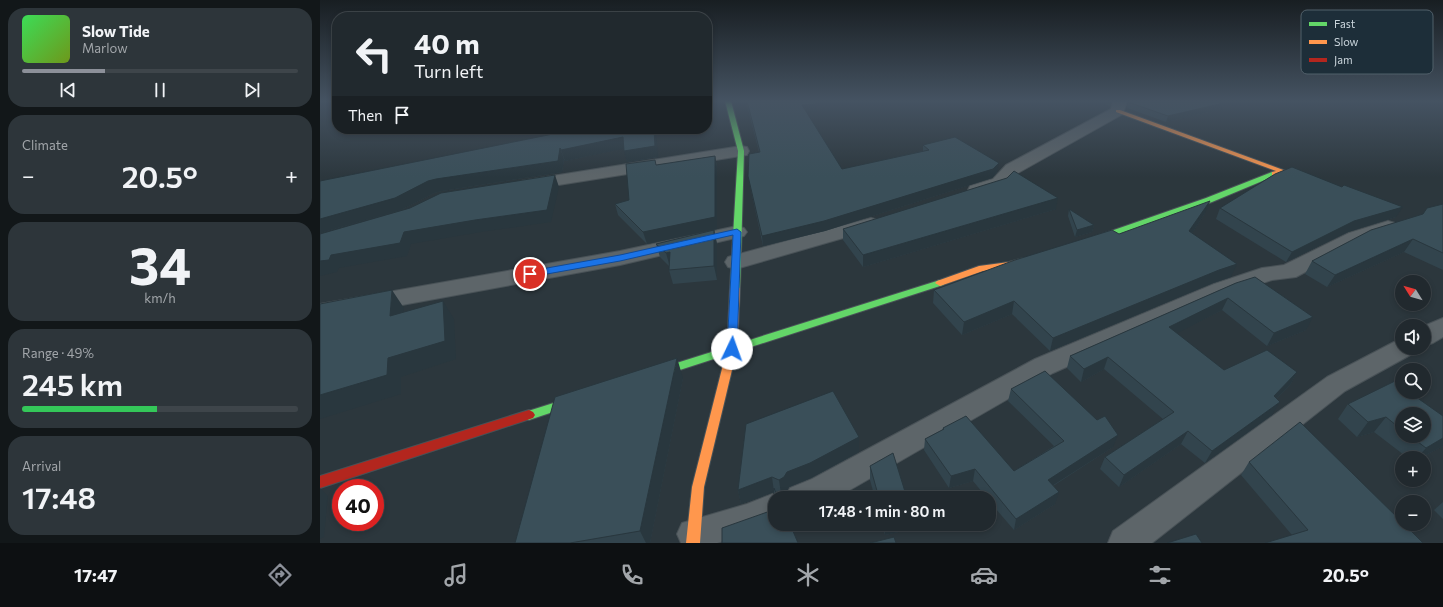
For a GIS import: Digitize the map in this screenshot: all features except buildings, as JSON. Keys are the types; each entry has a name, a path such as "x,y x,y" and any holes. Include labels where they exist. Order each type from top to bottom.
{"street":[{"path":"735,126 741,151 732,349 698,487 694,539 768,511"},
{"path":"961,195 999,183 1012,169 1084,126"},
{"path":"1082,243 1209,200 1282,171 1170,126"},
{"path":"513,187 741,151"},
{"path":"736,262 832,236 885,219"},
{"path":"818,491 1044,366 1222,289 1270,273 1288,272 1356,237 1408,221"},
{"path":"320,312 620,258 737,232"},
{"path":"642,378 915,292 982,268 1008,265 1030,259"},
{"path":"1431,333 1443,326"},
{"path":"1125,543 1336,384 1395,352"},
{"path":"320,482 590,395"}],"traffic: fast":[{"path":"735,126 741,151 735,288"},
{"path":"1088,242 1209,200 1275,174"},
{"path":"652,375 940,283"},
{"path":"529,415 582,398"}],"traffic: slow":[{"path":"1160,126 1282,171 1275,174"},
{"path":"940,283 982,268 1009,265 1024,261"},
{"path":"693,543 698,487 732,349 735,288"}],"traffic: jam":[{"path":"320,482 529,415"}],"route":[{"path":"530,274 620,258 737,232 732,349"}]}
